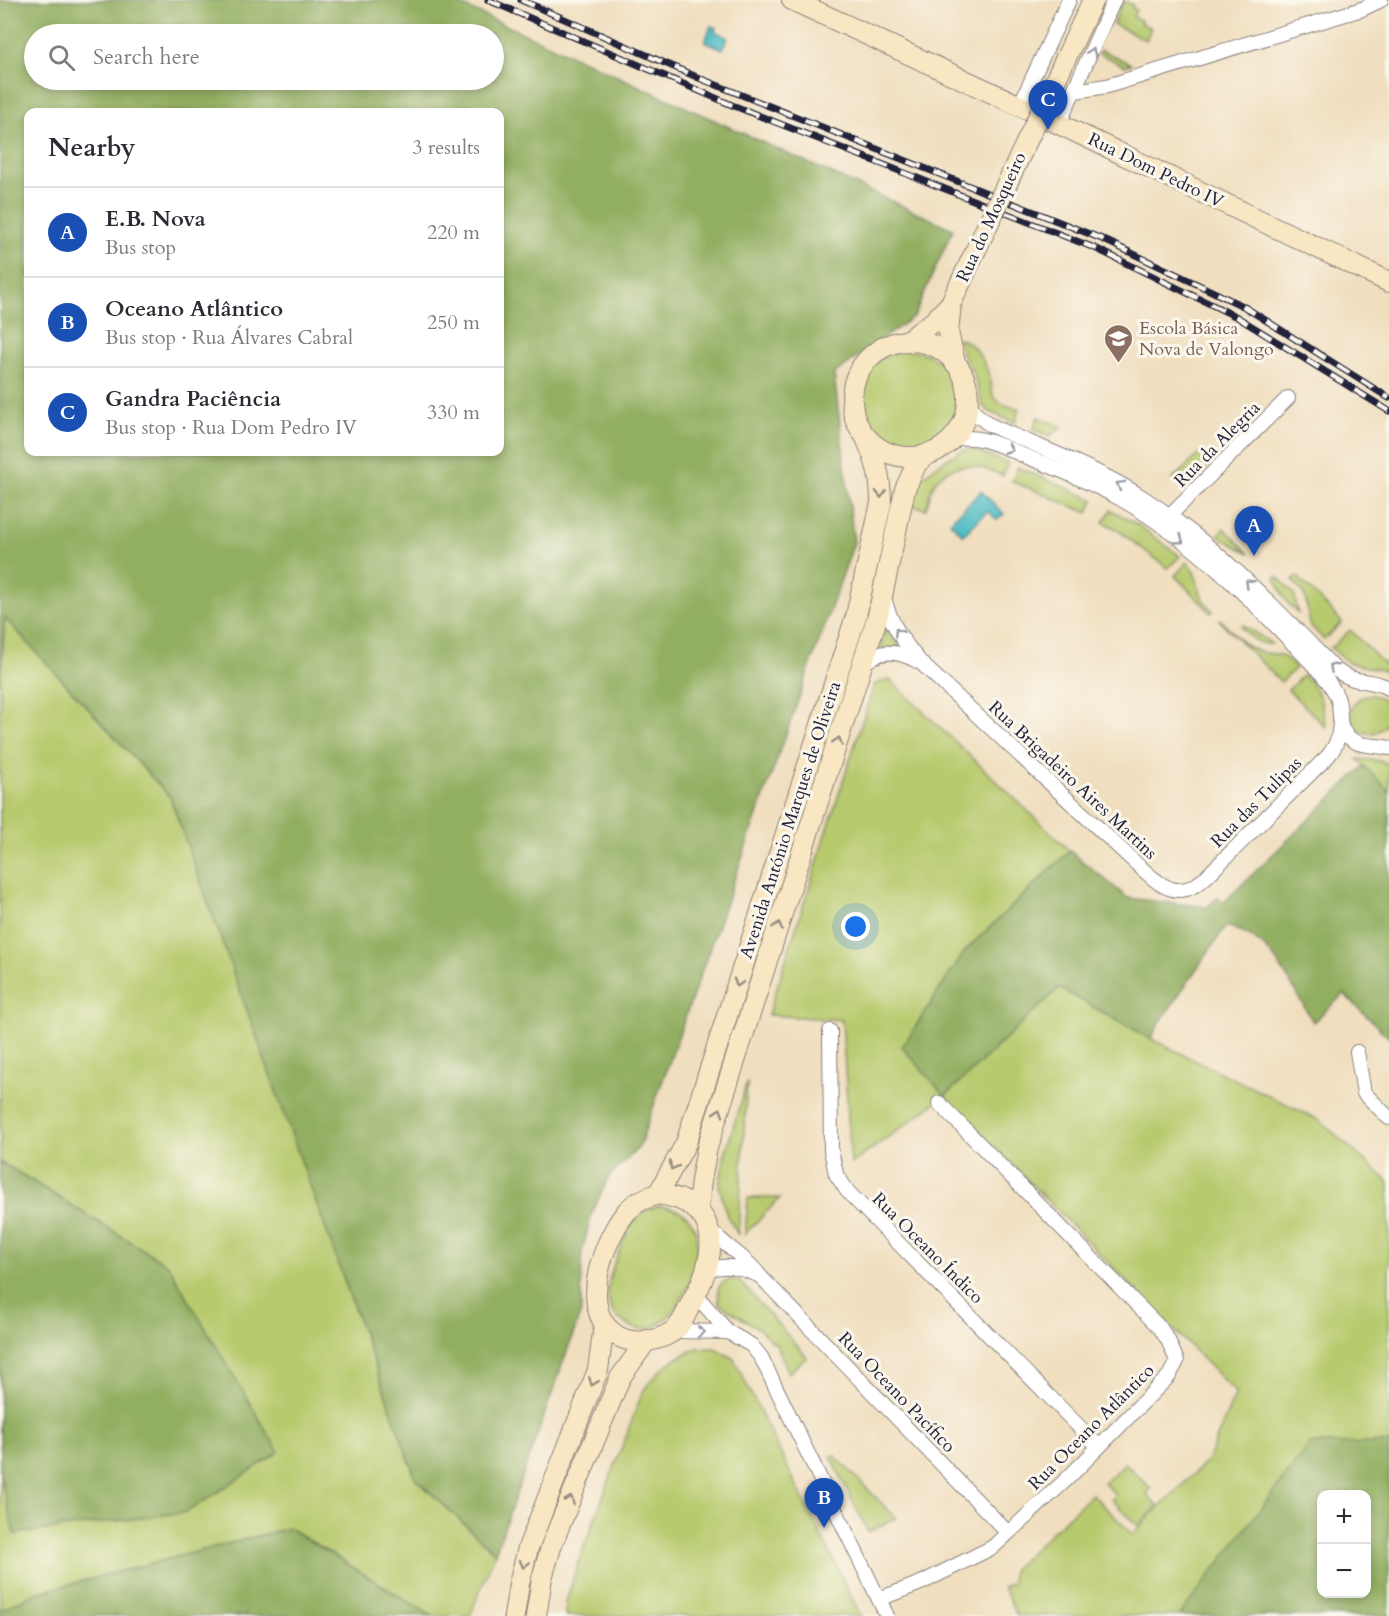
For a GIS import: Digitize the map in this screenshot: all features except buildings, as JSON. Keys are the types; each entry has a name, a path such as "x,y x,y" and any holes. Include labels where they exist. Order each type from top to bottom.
{"main road":[{"name":"Rua Dom Pedro IV","path":"792,0 1059,124 1389,282"},
{"name":"Rua do Mosqueiro","path":"908,341 934,321 951,303 1093,0"},
{"name":"Rua do Mosqueiro","path":"951,303 948,332 955,363"},
{"path":"908,341 931,344 947,354 955,363 960,368 967,386 968,404 963,423 953,439 938,450 920,457 900,457 881,450 866,438 855,422 851,403 853,383 861,365 875,351 893,343 908,341"},
{"name":"Avenida António Marques de Oliveira","path":"658,1194 686,1143 852,628 881,503 878,466 866,438"},
{"name":"Avenida António Marques de Oliveira","path":"698,1210 707,1148 860,670 874,650 905,489 917,463 929,453"},
{"path":"514,1616 528,1548 597,1370 604,1325 595,1299 596,1279 604,1255 628,1211 645,1198 658,1194 686,1200 698,1210 709,1228 711,1246 706,1270 696,1295 682,1320 673,1331 647,1340 632,1342 622,1339 604,1325"},
{"path":"536,1616 542,1578 552,1544 620,1378 647,1340"}],"street":[{"path":"1019,107 1069,0"},
{"path":"1059,124 1114,0"},
{"path":"1075,91 1118,83 1362,9 1381,0"},
{"name":"Rua da Alegria","path":"1170,515 1288,398"},
{"path":"968,404 990,425 1107,478 1170,515 1220,554 1336,670 1354,680 1379,683 1389,688"},
{"path":"953,439 966,436 979,438 1091,484 1150,518 1198,554 1321,673 1337,697 1339,736 1329,755"},
{"name":"Rua Brigadeiro Aires Martins","path":"883,595 893,625 921,663 1159,885 1179,890 1190,889 1197,886 1209,874"},
{"path":"852,628 874,650"},
{"name":"Rua Brigadeiro Aires Martins","path":"874,650 909,656 921,663"},
{"path":"1339,707 1343,697 1350,690 1359,684 1369,682"},
{"path":"1340,723 1347,735 1354,741 1376,746"},
{"path":"1329,755 1350,747 1376,746 1389,739"},
{"name":"Rua das Tulipas","path":"1209,874 1329,755"},
{"name":"Rua Oceano Índico","path":"830,1031 831,1150 836,1174 848,1192 1099,1447"},
{"path":"1358,1052 1364,1093 1389,1118"},
{"name":"Rua Oceano Atlântico","path":"879,1599 921,1583 993,1547 1099,1447 1169,1376 1176,1361 1168,1340 1160,1328 939,1103"},
{"name":"Rua Oceano Pacífico","path":"709,1228 721,1242 752,1265 760,1276 1008,1533"},
{"name":"Rua Oceano Pacífico","path":"706,1270 728,1266 742,1268 760,1276"},
{"path":"696,1295 728,1332 751,1345 770,1372 887,1616"},
{"path":"673,1331 728,1332"}],"green space":[{"path":"0,0 450,0 503,24 24,24 24,90 504,90 504,25 953,229 914,316 834,374 854,543 639,1147 608,1178 591,1216 582,1252 581,1312 495,1553 416,1479 170,797 5,618 0,683"},
{"path":"1123,1 1133,5 1132,8 1136,10 1133,17 1151,28 1146,40 1113,24"},
{"path":"1101,50 1131,64 1125,66 1099,54"},
{"path":"957,338 970,344 980,355 995,398 1004,405 1019,409 1015,423 990,412 982,405 974,375"},
{"path":"908,351 927,355 943,365 953,381 957,400 953,419 943,435 927,445 908,449 889,445 873,435 863,419 859,400 863,381 873,365 889,355"},
{"path":"1038,417 1062,427 1050,436 1033,430"},
{"path":"971,449 1008,463 1003,476 977,467 951,469 934,484 926,509 910,505 916,488 926,474 957,453"},
{"path":"1202,451 1212,461 1186,487 1172,480"},
{"path":"1018,467 1094,500 1088,513 1012,481"},
{"path":"1111,510 1138,525 1180,556 1168,568 1103,522"},
{"path":"1224,528 1250,554 1218,536"},
{"path":"1187,562 1195,574 1203,598 1213,611 1211,613 1175,576"},
{"path":"1277,576 1294,594 1298,613 1287,602 1275,578"},
{"path":"1297,576 1342,622 1324,640 1310,625 1305,596 1293,580"},
{"path":"5,618 170,797 416,1479 495,1553 470,1616 432,1616 289,1528 36,1593 0,1610 0,1475 15,1534 187,1512 168,1265 0,1163 0,683"},
{"path":"1220,619 1250,647 1280,655 1296,668 1281,682"},
{"path":"1243,625 1272,644 1263,644 1255,640 1241,627"},
{"path":"886,627 901,648 880,648"},
{"path":"1350,630 1389,669 1389,672 1349,663 1331,648"},
{"path":"1303,675 1318,693 1326,727 1288,690"},
{"path":"889,679 1070,851 965,951 945,1096 851,1164 842,1020 768,1015 874,685"},
{"path":"1370,695 1384,700 1389,714 1384,728 1370,733 1356,728 1351,714 1356,700"},
{"path":"1357,759 1382,761 1389,765 1389,791"},
{"path":"1364,766 1389,791 1389,1038 1344,994 1313,1022 1289,980 1267,950 1248,935 1226,926 1160,1022 1151,1039 1059,988 945,1096 902,1047 965,951 1070,851 1128,898 1207,907 1218,897 1224,902"},
{"path":"1059,988 1151,1039 1319,1120 1389,1182 1389,1443 1310,1445 1179,1616 1017,1616 1003,1587 1012,1583 1012,1570 1092,1494 1132,1534 1207,1461 1236,1393 945,1096"},
{"path":"747,1082 738,1234 727,1216 719,1186 725,1154"},
{"path":"0,1163 168,1265 279,1452 187,1512 14,1534 0,1475"},
{"path":"748,1198 780,1198 745,1234"},
{"path":"658,1206 680,1211 687,1216 696,1234 697,1253 693,1273 674,1311 660,1323 645,1329 628,1325 617,1317 610,1306 608,1288 617,1255 633,1224 643,1213"},
{"path":"731,1279 745,1287 807,1357 789,1373 777,1346 758,1328 719,1304 718,1289 722,1283"},
{"path":"698,1348 715,1348 734,1359 861,1616 565,1616 566,1602 578,1563 643,1391 667,1365"},
{"path":"1389,1443 1389,1616 1179,1616 1310,1444"},
{"path":"834,1455 896,1518 868,1532 831,1457"},
{"path":"1125,1463 1151,1488 1147,1494 1158,1506 1138,1526 1111,1499 1115,1494 1104,1483"},
{"path":"289,1528 432,1616 0,1616 0,1610 36,1593"}],"water":[{"path":"711,26 728,38 723,49 705,41"},
{"path":"981,491 1004,514 997,520 988,511 963,535 950,522"}],"railway":[{"path":"488,0 732,105 1097,249 1237,317 1389,411"},
{"path":"521,0 699,78 1102,239 1243,306 1389,398"}],"place":[{"name":"Gandra Paciência","path":"1048,130"},
{"name":"Escola Básica Nova de Valongo","path":"1118,364"},
{"name":"E.B. Nova","path":"1254,556"},
{"name":"Oceano Atlântico","path":"824,1528"}]}
